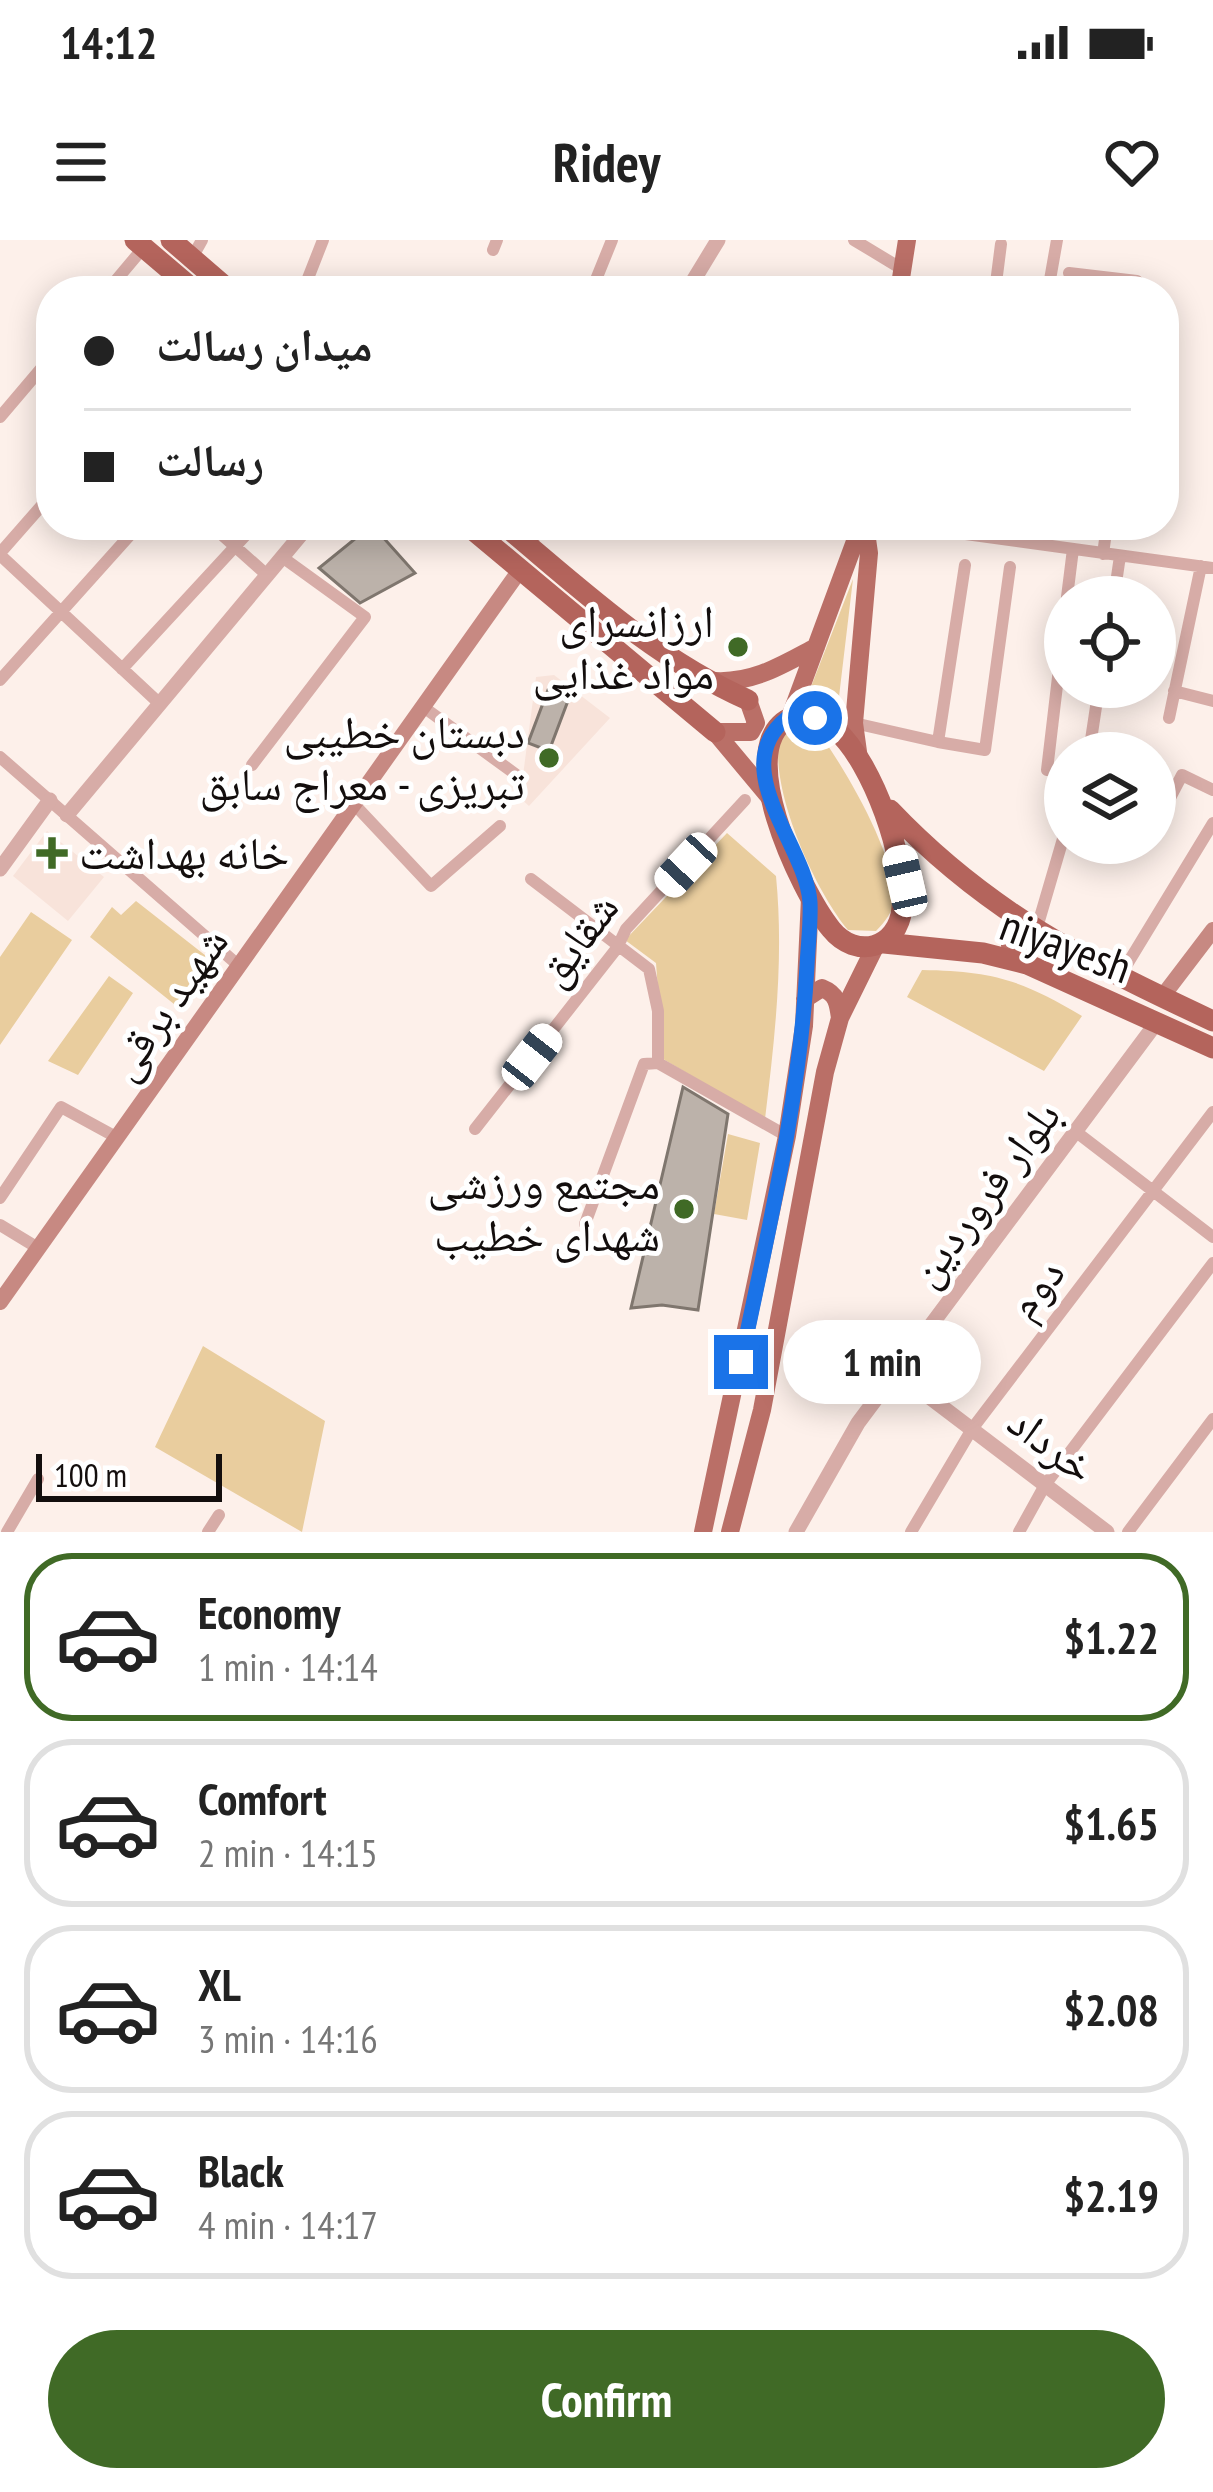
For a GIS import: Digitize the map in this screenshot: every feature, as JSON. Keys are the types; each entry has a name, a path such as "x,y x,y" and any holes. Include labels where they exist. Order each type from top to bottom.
{"highway":[{"path":"171,240 197,249 218,276"},
{"path":"140,244 177,276"},
{"path":"485,540 715,732"},
{"path":"539,540 634,635 694,676 748,700"},
{"path":"786,719 824,722 847,742 859,764 892,830 905,881 902,917 879,946 856,948 833,933 810,898 771,799 765,749 786,719"},
{"name":"niyayesh","path":"872,791 937,855 1035,932 1213,1021"},
{"name":"niyayesh","path":"879,946 983,953 1027,964 1213,1048"}],"main road":[{"path":"901,276 907,240"},
{"path":"748,700 786,719 857,540"},
{"path":"859,764 854,723 869,554 866,540"},
{"name":"شهید برقی","path":"0,1302 520,570"},
{"path":"694,676 740,682 766,674 816,646"},
{"path":"715,732 751,732 756,723 748,700"},
{"path":"715,732 771,799"},
{"path":"703,1532 788,1136 806,999 810,898"},
{"path":"1162,997 1213,930"},
{"path":"1027,964 1010,945 1014,934 1035,932"},
{"path":"730,1532 762,1410 840,1018 879,946"},
{"path":"806,999 823,988 830,991 838,1000 840,1018"}],"street":[{"path":"309,276 323,240"},
{"path":"597,276 612,240"},
{"path":"696,276 718,240"},
{"path":"854,240 902,269"},
{"path":"1051,276 1057,240"},
{"path":"118,276 140,244"},
{"path":"996,276 1001,244"},
{"path":"1069,273 1084,276"},
{"path":"0,418 36,384"},
{"path":"36,512 0,554 160,704"},
{"path":"0,680 126,540"},
{"path":"228,540 267,575"},
{"path":"122,669 241,540"},
{"path":"67,815 296,540"},
{"path":"1000,540 1207,567 1176,684"},
{"path":"1103,554 1105,540"},
{"path":"1070,576 1073,550"},
{"path":"1117,576 1120,556"},
{"path":"253,765 364,617 282,557"},
{"path":"938,742 965,565"},
{"path":"854,723 985,750 1010,567"},
{"path":"1176,692 1213,701"},
{"path":"422,706 518,776"},
{"path":"1168,718 1170,708"},
{"path":"0,757 238,965"},
{"path":"1176,786 1182,775 1213,790"},
{"path":"0,869 50,800"},
{"name":"شقایق","path":"476,1129 617,947 626,929 745,800"},
{"path":"353,803 431,886 500,826"},
{"path":"1120,976 1213,823"},
{"path":"1035,932 1055,864"},
{"path":"531,879 649,969 658,1011 658,1063"},
{"name":"بلوار فروردین","path":"796,1532 857,1423 1157,1022"},
{"path":"585,1224 644,1064 658,1063 788,1136"},
{"path":"0,1198 61,1107 116,1137"},
{"name":"دوم","path":"910,1532 972,1429 1213,1112"},
{"path":"1075,1131 1213,1237"},
{"path":"0,1225 38,1248"},
{"path":"1019,1532 1046,1485 1213,1263"},
{"name":"خرداد","path":"896,1371 1107,1532"},
{"path":"1128,1532 1213,1419"},
{"path":"7,1532 38,1479"},
{"path":"208,1532 219,1515"}],"shaded area":[{"path":"853,579 838,705 807,697"},
{"name":"دبستان خطیبی تبریزی - معراج سابق","path":"554,675 610,718 529,806 520,798 536,677"},
{"path":"792,727 821,736 878,837 894,899 876,931 848,930 808,864 787,809 778,757 780,735"},
{"name":"خانه بهداشت","path":"47,831 104,877 68,921 13,876"},
{"path":"727,833 776,876 779,967 765,1119 663,1059 656,963 625,940"},
{"path":"136,901 215,963 184,1012 90,937 112,907 121,915"},
{"path":"31,912 72,940 0,1045 0,957"},
{"path":"922,970 1006,980 1082,1016 1044,1071 907,997"},
{"path":"109,976 133,993 78,1075 48,1061"},
{"path":"728,1134 760,1143 747,1220 714,1214"},
{"path":"203,1346 325,1421 302,1532 155,1447"}],"building":[{"path":"354,540 385,540 415,573 360,603 319,568"},
{"path":"548,690 569,698 549,751 528,743"},
{"name":"مجتمع ورزشی شهدای خطیب","path":"683,1087 728,1114 698,1310 662,1305 631,1308"}],"place":[{"name":"ارزانسرای مواد غذایی","path":"738,647"},
{"name":"دبستان خطیبی تبریزی - معراج سابق","path":"549,758"},
{"name":"خانه بهداشت","path":"52,853"},
{"name":"مجتمع ورزشی شهدای خطیب","path":"684,1209"}],"route":[{"path":"741,1362 788,1136 804,1026 810,898 771,799 765,749 787,718 815,718"}]}
